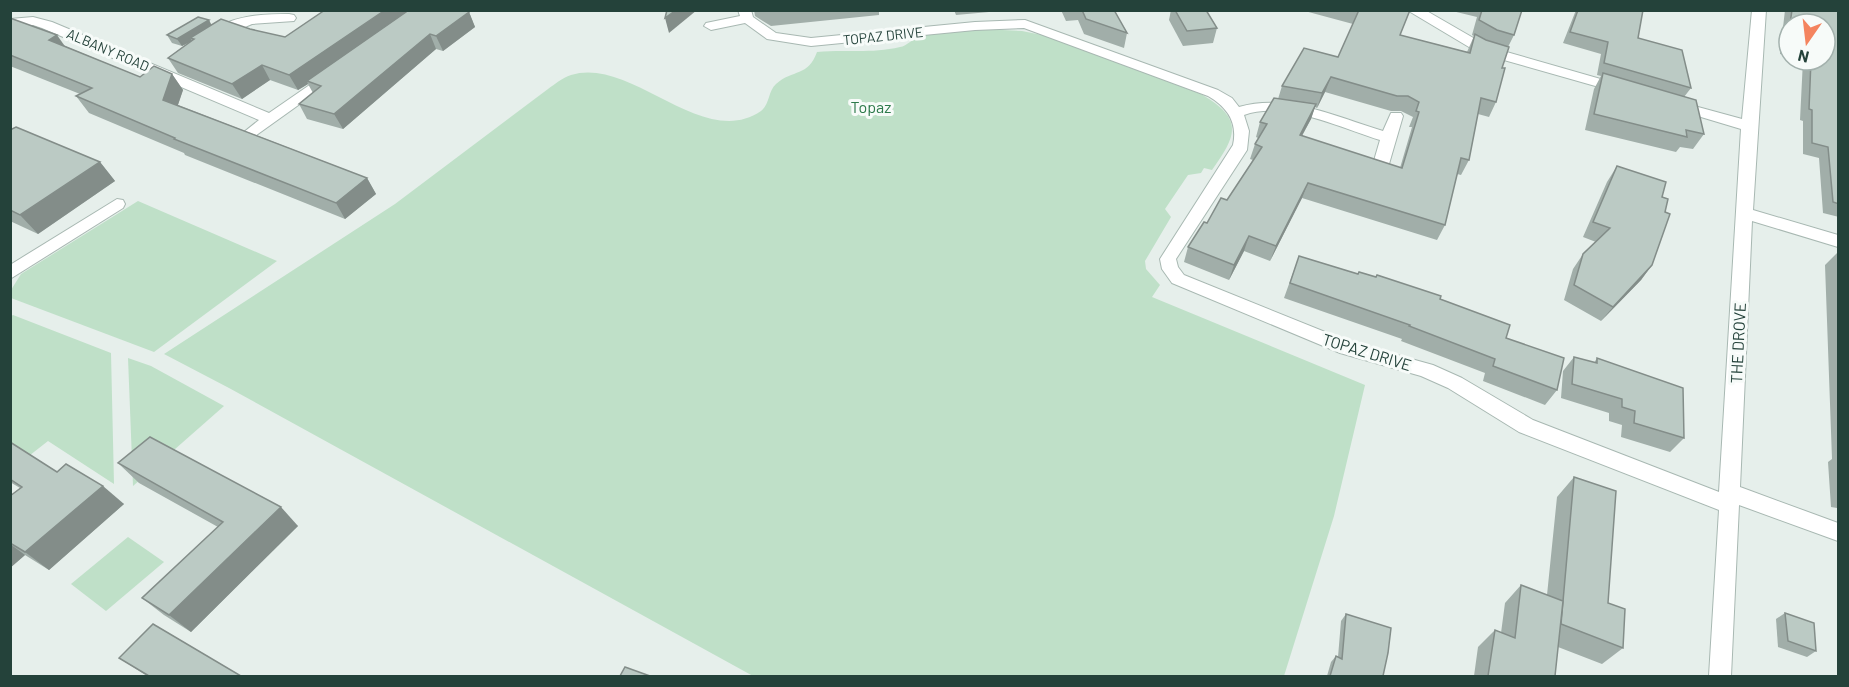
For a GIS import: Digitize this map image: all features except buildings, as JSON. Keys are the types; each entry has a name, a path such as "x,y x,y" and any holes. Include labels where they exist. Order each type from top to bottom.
{"street":[{"path":"1413,10 1438,22 1484,50 1634,93"},
{"name":"THE DROVE","path":"1720,676 1749,126 1759,10"},
{"name":"TOPAZ DRIVE","path":"711,26 746,15 772,36 811,42 975,26 1026,17 1213,93 1227,102 1236,113 1242,127 1243,139 1239,150 1168,259 1170,269 1178,279 1346,348 1426,370 1455,383 1526,426 1729,498"},
{"path":"205,42 246,20 267,17 289,18"},
{"name":"ALBANY ROAD","path":"10,23 33,21 47,25 162,68 270,119"},
{"path":"246,136 349,65"},
{"path":"1657,100 1749,126"},
{"path":"1236,113 1253,106 1277,105 1388,138"},
{"path":"1381,164 1395,116"},
{"path":"10,273 117,204"},
{"path":"1746,214 1839,240"},
{"path":"1729,498 1839,532"}],"green space":[{"name":"Topaz","path":"981,29 1022,31 1042,35 1201,94 1215,103 1230,120 1231,137 1212,170 1204,168 1201,173 1188,175 1165,209 1171,217 1145,261 1146,269 1160,285 1152,297 1365,385 1334,516 1284,676 753,676 164,354 395,204 568,76 594,73 618,78 691,112 715,120 739,120 761,111 776,84 805,69 817,52 889,49 917,39 917,35"},
{"path":"138,201 277,261 154,352 11,298 11,290 21,274"},
{"path":"13,315 111,353 114,484 48,441 11,470 10,317"},
{"path":"128,358 151,366 224,406 133,486"},
{"path":"128,537 164,562 106,611 71,584"}]}
